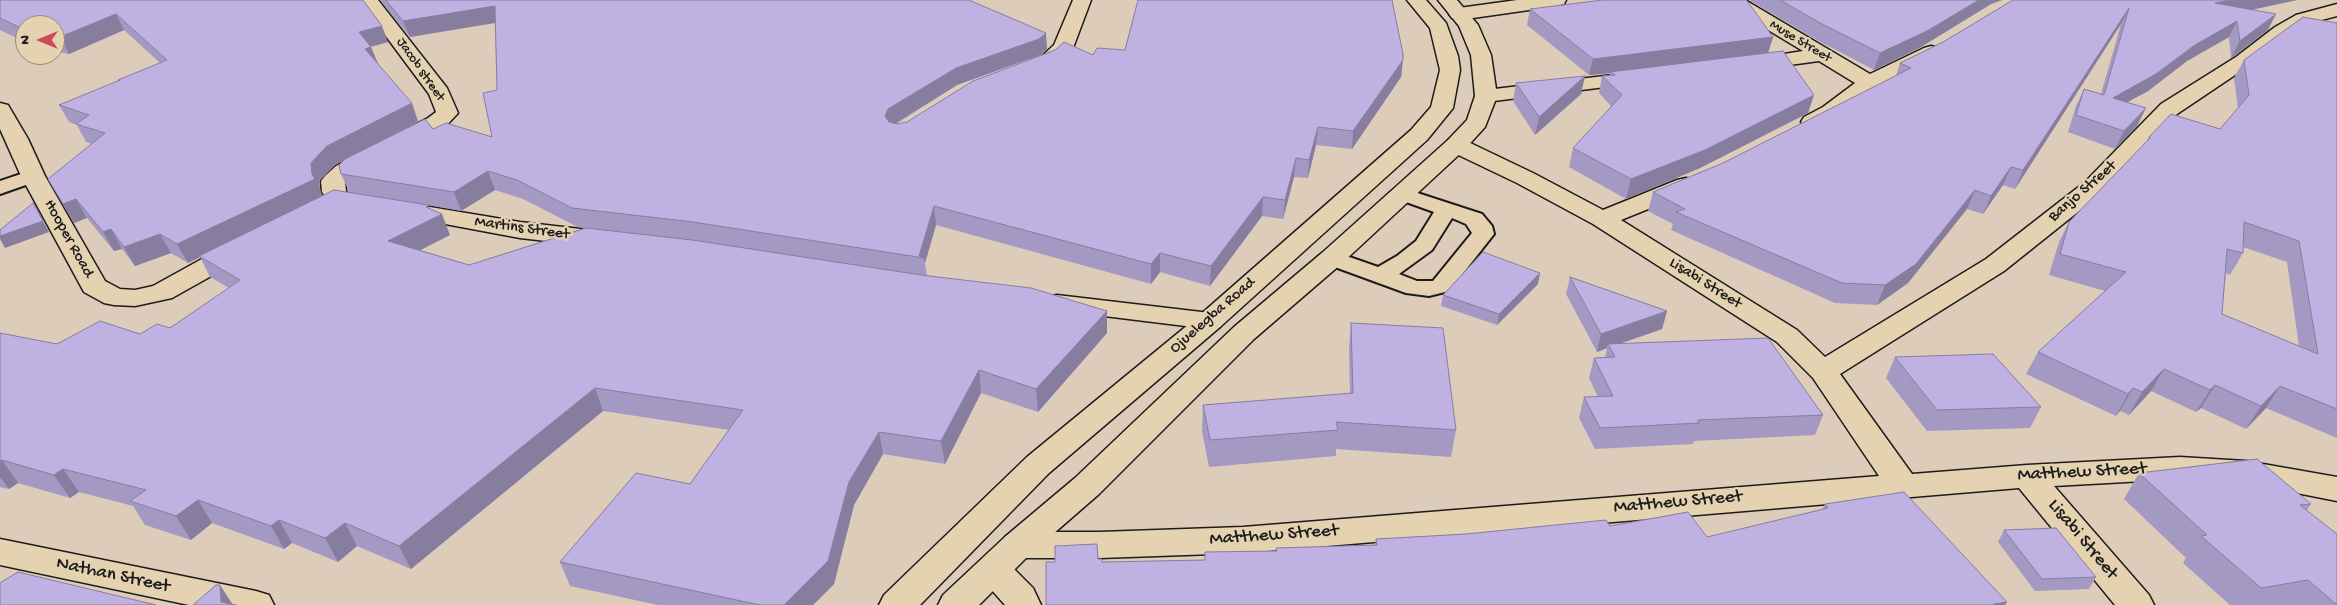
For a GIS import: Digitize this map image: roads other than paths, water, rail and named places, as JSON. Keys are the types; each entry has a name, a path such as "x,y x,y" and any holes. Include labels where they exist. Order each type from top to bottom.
{"street":[{"name":"Jacob street","path":"331,204 334,192 333,181 344,171 436,123 447,113 438,93 368,0"},
{"path":"1021,71 1048,60 1063,48 1082,0"},
{"name":"Ojuelegba Road","path":"897,605 1038,465 1210,321 1419,135 1442,108 1448,83 1448,56 1439,27 1416,0"},
{"path":"1453,7 1557,0"},
{"name":"Muse Street","path":"1732,0 1869,83"},
{"path":"2317,0 2337,9"},
{"name":"Ojuelegba Road","path":"956,605 1018,545 1087,486 1244,333 1332,258 1456,145 1476,122 1486,96 1481,55 1468,25 1453,7"},
{"name":"Banjo Street","path":"1823,371 1994,265 2094,186 2169,110 2243,60 2282,30 2303,19 2337,9"},
{"path":"1795,130 1831,112 1869,83 1945,44"},
{"path":"1733,66 1822,56"},
{"path":"1486,96 1654,76"},
{"name":"Hooper Road","path":"0,110 17,139 33,176 94,286 114,297 135,298 162,292 201,268 261,239"},
{"name":"Lisabi Street","path":"1456,145 1525,178 1602,219 1787,336 1823,371 1903,486"},
{"path":"1602,219 1709,176"},
{"name":"Martins Street","path":"331,204 374,205 520,230 619,242"},
{"path":"1032,300 1210,321"},
{"name":"Matthew Street","path":"1018,545 1100,545 1243,540 2027,476 2180,468 2246,472 2337,489"},
{"name":"Lisabi Street","path":"2027,476 2136,605"},
{"name":"Nathan Street","path":"0,552 256,605"},
{"path":"7,588 45,562"},
{"path":"993,569 1020,598 1023,605"}],"lane":[{"path":"0,188 33,176"},
{"path":"1332,258 1414,288 1429,289 1441,286 1484,234 1481,226 1474,219 1402,194"},
{"path":"1380,276 1405,261 1424,245 1447,209"}]}
